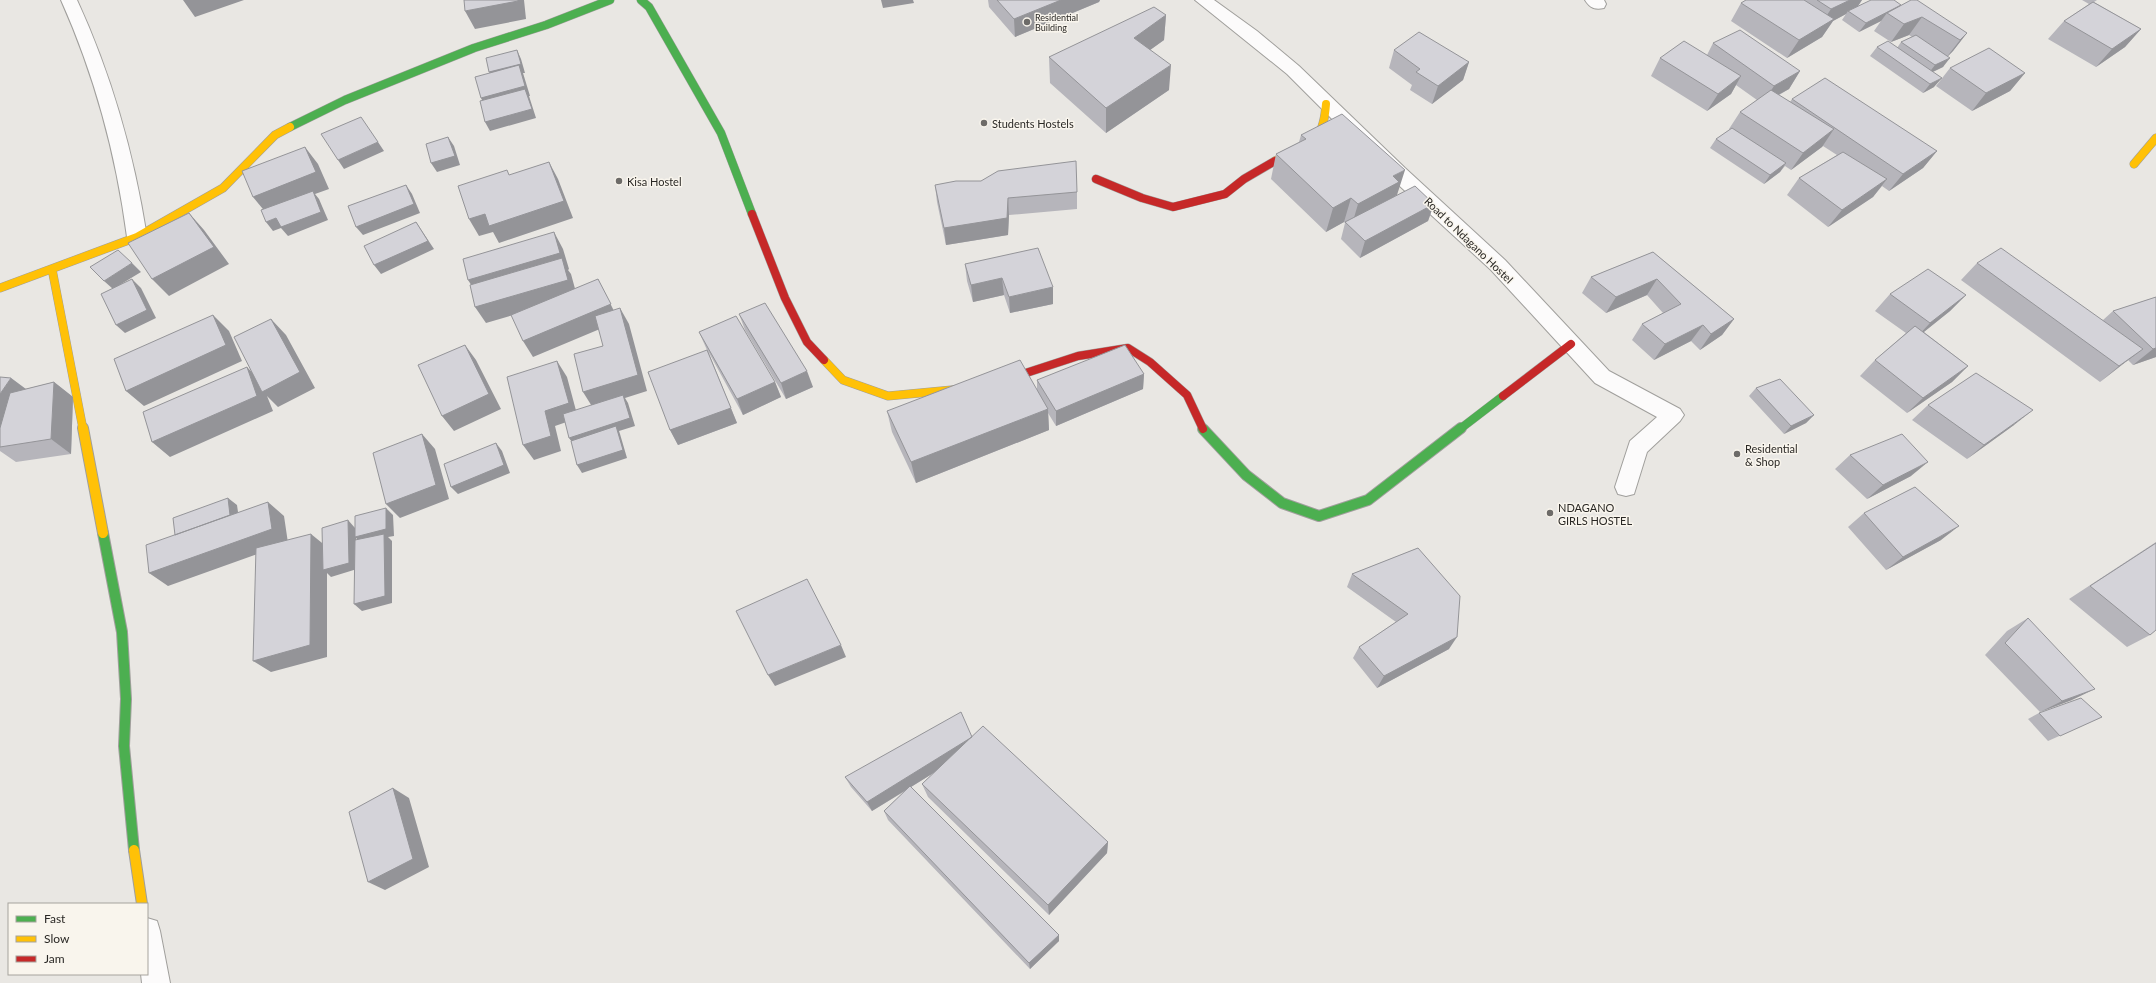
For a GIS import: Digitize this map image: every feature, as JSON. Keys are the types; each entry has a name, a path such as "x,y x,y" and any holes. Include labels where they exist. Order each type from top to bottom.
{"street":[{"path":"69,0 92,50 113,118 133,204 137,237"},
{"path":"0,288 137,237 223,188 275,135 346,100 474,48 546,25 610,0"},
{"path":"641,0 648,7 721,133 779,283 807,342 843,380 888,396 982,387 1078,356 1128,348 1150,362 1186,396 1205,432 1246,475 1282,503 1319,516 1368,500 1571,344"},
{"name":"Road to Ndagano Hostel","path":"1203,0 1251,35 1293,70 1326,104 1498,265 1602,377 1673,415 1638,447 1626,487"},
{"path":"1096,180 1142,198 1172,207 1225,194 1244,179 1283,156 1308,146 1321,136 1326,121 1326,104"},
{"path":"2134,164 2156,138"},
{"path":"52,269 122,632 126,699 124,746 135,865 142,903"},
{"path":"148,937 156,983"}],"building":[{"path":"464,0 518,0 518,1 465,11"},
{"path":"997,0 1061,0 1014,19"},
{"path":"1746,0 1804,0 1834,19 1799,40 1741,3"},
{"path":"1817,0 1850,0 1831,9"},
{"path":"1871,0 1894,0 1901,5 1866,23 1848,11"},
{"path":"1911,0 1917,0 1967,33 1960,40 1922,17 1904,24 1887,13"},
{"path":"2093,2 2141,29 2112,49 2064,21"},
{"path":"1154,7 1166,15 1134,38 1171,65 1106,108 1049,57"},
{"path":"1740,30 1800,71 1774,86 1713,43"},
{"path":"1419,32 1469,62 1438,86 1416,72 1420,69 1394,50"},
{"path":"1916,35 1950,58 1935,65 1901,42"},
{"path":"1684,41 1741,76 1718,94 1660,58"},
{"path":"1888,41 1942,78 1930,84 1877,47"},
{"path":"1989,48 2025,73 1986,93 1950,68"},
{"path":"517,50 521,64 489,72 486,58"},
{"path":"519,65 525,86 481,98 475,77"},
{"path":"1825,78 1937,151 1903,174 1792,99"},
{"path":"525,89 532,109 485,122 480,101"},
{"path":"1771,90 1834,129 1803,153 1740,112"},
{"path":"1342,114 1405,170 1393,176 1399,182 1358,204 1351,198 1333,208 1276,154 1306,139 1301,135"},
{"path":"361,117 378,142 338,160 321,134"},
{"path":"1732,128 1786,163 1770,175 1716,139"},
{"path":"448,137 455,156 431,163 426,144"},
{"path":"305,147 316,172 253,197 242,171"},
{"path":"1843,152 1887,179 1842,210 1799,178"},
{"path":"1076,161 1077,192 1008,198 1007,218 944,228 935,185 956,181 981,181 998,171"},
{"path":"549,162 564,201 489,226 485,214 469,219 458,186 507,170 509,175"},
{"path":"406,185 414,204 356,227 348,206"},
{"path":"1415,186 1434,204 1365,241 1345,222"},
{"path":"313,191 321,212 281,227 276,218 266,222 261,210"},
{"path":"189,213 214,247 152,279 128,243"},
{"path":"416,222 428,241 374,265 364,246"},
{"path":"554,232 560,253 468,280 463,259"},
{"path":"1038,248 1053,287 1009,297 1002,278 971,285 965,264"},
{"path":"2001,248 2143,349 2119,366 1977,263"},
{"path":"118,250 132,263 104,281 90,267"},
{"path":"1653,252 1734,319 1711,334 1703,325 1665,344 1642,324 1681,304 1657,279 1616,297 1591,277"},
{"path":"562,258 568,280 475,307 470,285"},
{"path":"1928,269 1966,295 1930,323 1890,294"},
{"path":"132,279 147,310 116,325 101,294"},
{"path":"598,279 611,304 523,341 511,315"},
{"path":"2156,297 2156,348 2153,349 2113,311"},
{"path":"765,303 807,371 781,383 739,314"},
{"path":"620,308 638,375 583,392 574,354 603,346 595,316"},
{"path":"213,315 226,345 126,391 114,359"},
{"path":"736,316 775,382 737,399 699,332"},
{"path":"271,319 300,372 262,392 234,337"},
{"path":"1915,326 1968,366 1923,398 1875,360"},
{"path":"465,345 489,394 442,416 418,365"},
{"path":"1125,345 1144,374 1056,411 1037,380"},
{"path":"707,350 731,408 670,430 648,372"},
{"path":"1020,360 1048,409 911,462 887,411"},
{"path":"557,361 569,403 545,411 551,436 523,445 507,377"},
{"path":"247,367 257,396 152,442 143,412"},
{"path":"1976,373 2033,410 1984,445 1928,405"},
{"path":"0,377 11,378 0,394"},
{"path":"1780,379 1814,415 1791,426 1756,388"},
{"path":"54,382 51,439 0,447 0,428 10,393"},
{"path":"623,395 630,418 569,438 563,414"},
{"path":"616,426 623,450 577,465 571,441"},
{"path":"422,434 436,485 386,504 373,453"},
{"path":"1902,434 1928,462 1883,485 1850,455"},
{"path":"496,443 504,465 451,487 444,464"},
{"path":"1915,487 1959,526 1903,557 1864,513"},
{"path":"228,498 230,515 175,535 173,518"},
{"path":"268,502 272,529 149,573 146,545"},
{"path":"386,508 386,529 355,537 355,516"},
{"path":"348,520 349,563 323,570 322,528"},
{"path":"311,534 310,645 253,661 256,548"},
{"path":"384,534 385,596 354,604 355,540"},
{"path":"2156,543 2156,630 2150,635 2090,586"},
{"path":"1418,548 1460,596 1457,637 1384,676 1359,647 1408,614 1352,574"},
{"path":"807,579 841,645 768,675 736,611"},
{"path":"2028,618 2095,689 2062,701 2005,643"},
{"path":"2081,698 2102,717 2060,736 2039,713"},
{"path":"961,712 972,737 867,802 845,777"},
{"path":"983,726 1108,842 1048,905 922,784"},
{"path":"910,786 1059,935 1029,963 884,811"},
{"path":"393,788 413,859 368,882 349,812"}],"traffic: fast":[{"path":"290,127 345,100 474,48 546,25 610,0"},
{"path":"641,0 649,7 721,133 752,214"},
{"path":"1203,429 1246,475 1282,503 1319,516 1368,500 1503,396"},
{"path":"103,533 122,632 126,699 124,746 134,850"}],"traffic: slow":[{"path":"1275,161 1305,147 1318,137 1323,130 1326,104"},
{"path":"0,288 137,237 223,188 275,135 290,127"},
{"path":"2134,164 2156,138"},
{"path":"52,269 103,533"},
{"path":"824,360 843,380 888,396 983,387"},
{"path":"134,850 142,903"}],"traffic: jam":[{"path":"1096,179 1142,198 1173,207 1225,194 1244,179 1275,161"},
{"path":"752,214 785,298 807,342 824,360"},
{"path":"1503,396 1571,344"},
{"path":"983,387 1078,356 1128,348 1150,362 1187,395 1203,429"}],"place":[{"name":"Residential Building","path":"1027,22"},
{"name":"Students Hostels","path":"984,123"},
{"name":"Kisa Hostel","path":"619,181"},
{"name":"Residential & Shop","path":"1737,454"},
{"name":"NDAGANO GIRLS HOSTEL","path":"1550,513"}]}
